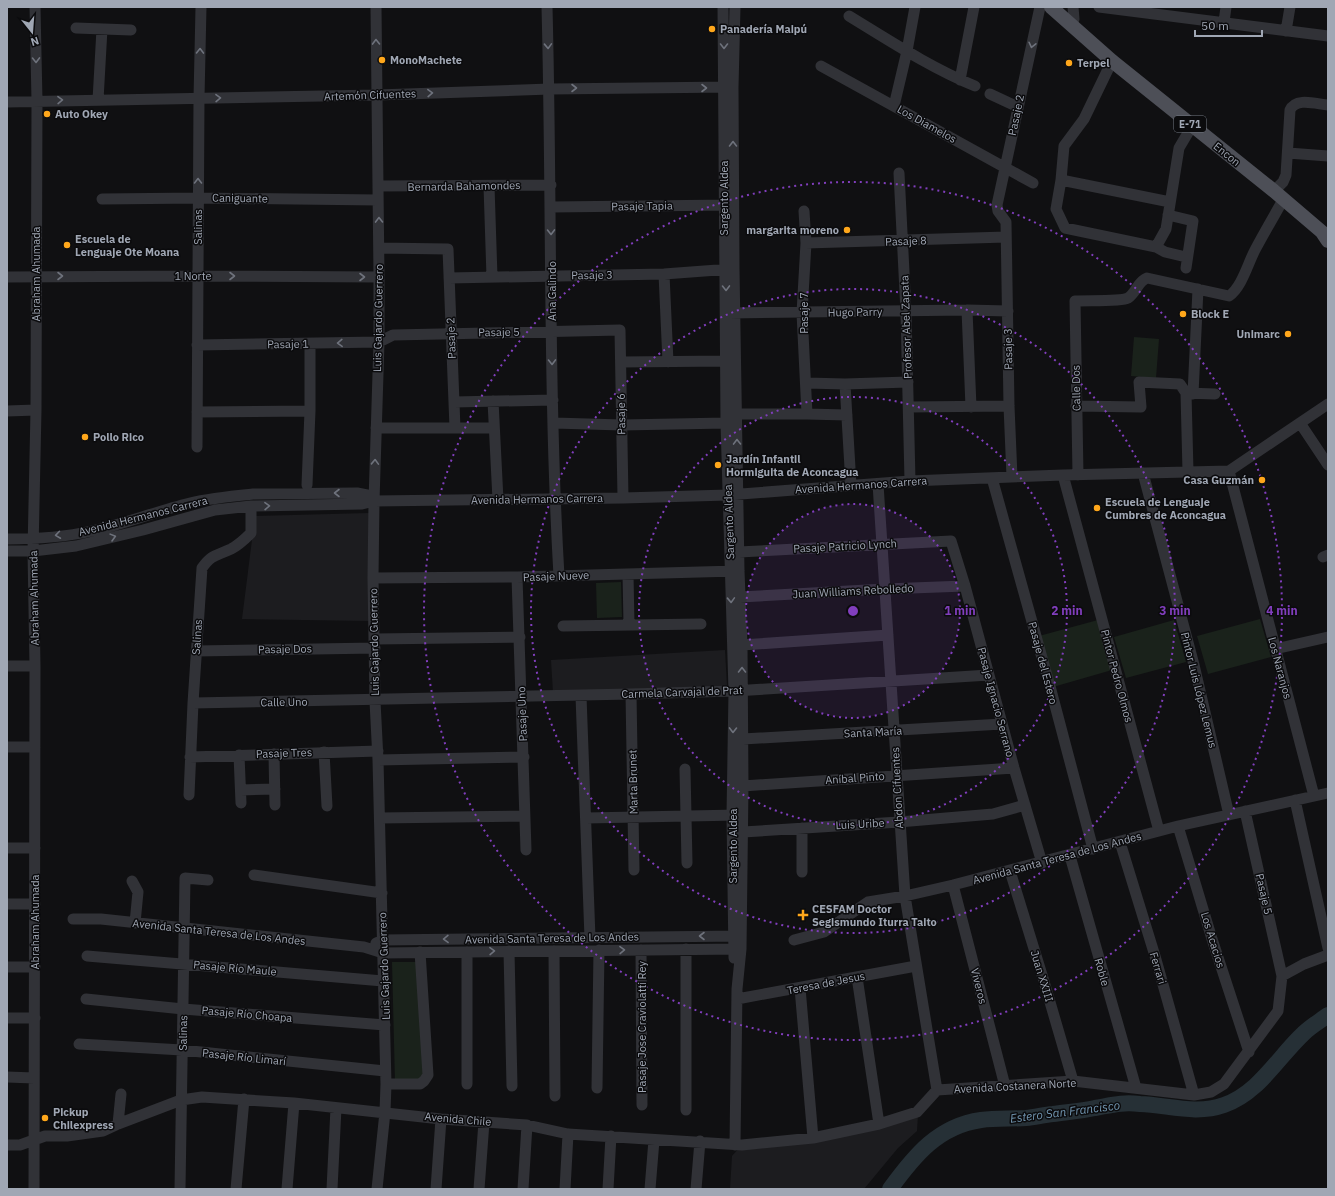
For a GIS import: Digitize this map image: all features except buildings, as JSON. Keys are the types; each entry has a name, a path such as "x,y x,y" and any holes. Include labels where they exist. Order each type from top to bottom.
{"main road":[{"name":"Encon","path":"1050,7 1112,62 1322,232 1328,241"}],"street":[{"name":"Abraham Ahumada","path":"34,1189 35,666 33,551 36,410 37,101 35,7"},
{"name":"Salinas","path":"197,447 198,198 201,7"},
{"name":"Luis Gajardo Guerrero","path":"376,7 379,342 373,578 386,1084 385,1112 377,1189"},
{"name":"Ana Galindo","path":"547,7 550,89 554,498 559,576"},
{"name":"Sargento Aldea","path":"724,7 729,87 730,313 736,414 732,495 738,690 737,994 734,1145"},
{"name":"Sargento Aldea","path":"729,87 734,7"},
{"path":"894,106 907,51 915,7"},
{"path":"960,80 974,7"},
{"name":"Pasaje 2","path":"1006,222 998,211 997,205 1040,7"},
{"path":"1071,26 1074,19 1074,7"},
{"path":"1098,7 1146,10 1328,36"},
{"path":"1224,22 1226,7"},
{"path":"1286,31 1290,7"},
{"path":"849,16 907,51 960,80 975,86"},
{"path":"76,28 131,30"},
{"path":"98,100 102,29"},
{"path":"1112,62 1084,118 1064,146 1061,180 1056,209 1065,228 1156,247 1186,263 1193,221 1168,216"},
{"name":"Los Diamelos","path":"821,66 1033,183"},
{"name":"Artemón Cifuentes","path":"7,102 377,95 550,89 729,87"},
{"path":"990,94 1018,107"},
{"path":"1188,472 1189,393 1198,289 1229,296 1234,293 1279,196 1285,179 1290,110 1294,104 1301,102 1328,105"},
{"path":"1156,247 1166,229 1179,148 1192,126"},
{"path":"1288,153 1328,156"},
{"name":"Profesor Abel Zapata","path":"899,173 906,312 910,481"},
{"path":"1061,180 1170,202"},
{"name":"Bernarda Bahamondes","path":"378,186 551,185"},
{"path":"490,186 492,277"},
{"name":"Caniguante","path":"102,199 198,198 378,200"},
{"name":"Pasaje Tapia","path":"551,207 729,205"},
{"name":"Pasaje 7","path":"804,211 806,243 802,313 807,383 807,414"},
{"name":"Pasaje 3","path":"1006,222 1009,406 1012,477"},
{"name":"Pasaje 8","path":"806,243 1006,237"},
{"name":"Pasaje 2","path":"379,248 448,249 455,428"},
{"name":"Pasaje 3","path":"449,278 664,274 730,270"},
{"path":"664,274 668,362"},
{"name":"1 Norte","path":"7,277 379,277"},
{"name":"Calle Dos","path":"1078,475 1075,301 1122,300 1131,295 1143,279 1150,278 1198,289"},
{"path":"967,310 971,407"},
{"name":"Hugo Parry","path":"730,313 906,312 967,310 1008,311"},
{"name":"Sargento Aldea","path":"730,313 726,361 726,423 732,495 739,552 734,571 740,597 742,645 738,690 743,739 743,786 738,815 742,832 737,936"},
{"name":"Pasaje 5","path":"379,342 393,335 620,330"},
{"name":"Pasaje 6","path":"620,330 623,498"},
{"name":"Pasaje 1","path":"197,345 379,342"},
{"path":"307,485 310,411 310,344"},
{"path":"621,362 726,361"},
{"path":"807,383 845,384 908,382"},
{"path":"1076,406 1141,407 1140,382 1180,384 1189,393 1215,394"},
{"path":"845,384 851,485"},
{"path":"454,402 553,400"},
{"path":"493,401 498,500"},
{"path":"1230,471 1328,404"},
{"path":"909,407 1009,406"},
{"path":"7,410 36,410"},
{"path":"197,412 310,411"},
{"path":"736,414 847,415"},
{"path":"554,424 622,425 726,423"},
{"path":"1300,423 1328,465"},
{"path":"376,428 494,428"},
{"name":"Avenida Hermanos Carrera","path":"7,551 33,551 76,546 215,510 251,506 362,504 374,500 498,500 732,495 910,481 1063,475 1230,471"},
{"name":"Los Naranjos","path":"1230,471 1314,796"},
{"name":"Pintor Luis López Lemus","path":"1143,473 1194,665 1229,815"},
{"name":"Pintor Pedro Olmos","path":"1063,475 1159,831"},
{"name":"Pasaje del Estero","path":"992,478 1093,849"},
{"name":"Abdon Cifuentes","path":"878,484 905,896 937,1090"},
{"name":"Avenida Hermanos Carrera","path":"7,539 34,539 91,531 191,503 237,495 357,493 367,495 374,500"},
{"name":"Salinas","path":"189,795 193,703 202,568 208,559 232,549 244,541 252,533 251,506"},
{"name":"Pasaje Patricio Lynch","path":"739,552 951,541"},
{"name":"Pasaje Ignacio Serrano","path":"951,541 965,586 1014,768 1042,863"},
{"name":"Pasaje Nueve","path":"373,578 517,577 734,571"},
{"path":"628,574 630,625"},
{"name":"Pasaje Uno","path":"517,577 526,850"},
{"name":"Juan Williams Rebolledo","path":"740,597 885,588 965,586"},
{"path":"563,626 701,624"},
{"path":"742,645 888,635"},
{"name":"Pasaje Dos","path":"196,651 520,637"},
{"path":"1275,649 1328,637"},
{"path":"7,666 35,666"},
{"name":"Carmela Carvajal de Prat","path":"375,701 581,696 738,690 989,676"},
{"name":"Marta Brunet","path":"631,694 634,870"},
{"path":"581,696 590,938"},
{"name":"Calle Uno","path":"193,703 375,701"},
{"name":"Santa María","path":"743,739 1002,724"},
{"path":"7,747 35,747"},
{"path":"324,752 326,806"},
{"name":"Pasaje Tres","path":"190,757 324,752 378,756 524,757"},
{"path":"274,754 275,805"},
{"path":"239,755 241,803"},
{"name":"Aníbal Pinto","path":"743,786 1014,768"},
{"path":"685,769 686,863"},
{"path":"241,790 275,789"},
{"name":"Avenida Santa Teresa de Los Andes","path":"794,940 824,932 868,902 905,896 954,885 1070,856 1178,826 1328,793"},
{"path":"1295,800 1328,948"},
{"name":"Luis Uribe","path":"742,832 899,822 993,814 1025,805"},
{"name":"Pasaje 5","path":"1245,811 1282,976"},
{"path":"586,818 738,815"},
{"path":"380,818 524,816"},
{"name":"Los Acacios","path":"1178,826 1212,939 1249,1052"},
{"path":"802,828 802,872"},
{"name":"Ferrari","path":"1120,842 1155,956 1194,1095"},
{"path":"7,848 35,848"},
{"name":"Roble","path":"1070,856 1136,1088"},
{"name":"Juan XXIII","path":"1010,871 1073,1081"},
{"path":"254,876 382,893"},
{"name":"Salinas","path":"180,1189 185,878 208,880"},
{"path":"132,880 138,892 135,923"},
{"name":"Viveros","path":"954,885 1005,1086"},
{"path":"7,904 35,904"},
{"name":"Avenida Santa Teresa de Los Andes","path":"73,919 101,919 364,947 383,953 737,949"},
{"name":"Avenida Santa Teresa de Los Andes","path":"364,947 383,940 737,936"},
{"path":"686,949 686,1110"},
{"path":"597,1088 599,950"},
{"name":"Pasaje Jose Craviolatti Rey","path":"641,950 642,1105"},
{"path":"509,951 512,1086"},
{"path":"554,951 555,1096"},
{"path":"386,1084 420,1084 428,1075 420,952"},
{"path":"467,952 467,1084"},
{"path":"1282,976 1304,964 1328,955"},
{"name":"Pasaje Río Maule","path":"87,956 383,981"},
{"name":"Teresa de Jesus","path":"737,994 800,988 916,966"},
{"path":"7,967 35,967"},
{"name":"Avenida Costanera Norte","path":"734,1145 813,1138 879,1124 917,1112 937,1090 1073,1081 1194,1095 1211,1092 1224,1084 1278,1012 1282,976"},
{"path":"857,977 879,1124"},
{"path":"800,988 813,1138"},
{"name":"Pasaje Río Choapa","path":"86,999 183,1009 385,1025"},
{"path":"7,1018 35,1018"},
{"name":"Pasaje Río Limarí","path":"79,1044 182,1050 385,1071"},
{"path":"7,1077 34,1078"},
{"path":"118,1124 121,1094"},
{"name":"Avenida Chile","path":"181,1100 202,1097 294,1103 441,1119 527,1125 568,1134 654,1140 700,1141 734,1145"},
{"path":"236,1189 244,1099"},
{"path":"7,1145 20,1145 45,1136 67,1136 103,1131 181,1100"},
{"path":"287,1189 294,1103"},
{"path":"332,1189 336,1108"},
{"path":"436,1189 441,1119"},
{"path":"479,1189 484,1122"},
{"path":"522,1189 527,1125"},
{"path":"565,1189 568,1134"},
{"path":"608,1189 611,1136"},
{"path":"650,1189 654,1140"},
{"path":"696,1189 700,1141"}],"shaded area":[{"path":"1134,337 1159,339 1156,378 1131,376"},
{"path":"369,513 370,621 242,619 255,516"},
{"path":"621,582 622,617 597,618 596,583"},
{"path":"1260,619 1271,657 1208,674 1197,636"},
{"path":"1098,620 1112,670 1053,687 1039,636"},
{"path":"1174,620 1186,662 1126,678 1114,637"},
{"path":"725,650 727,686 553,693 551,660"},
{"path":"392,962 418,962 425,1077 418,1082 395,1082"},
{"path":"918,1114 917,1131 898,1148 864,1189 730,1189 732,1156 740,1147"}],"waterway":[{"name":"Estero San Francisco","path":"890,1189 908,1165 928,1144 952,1129 966,1123 987,1119 1029,1118 1134,1103 1182,1109 1214,1108 1224,1105 1248,1092 1267,1074 1304,1033 1328,1015"}],"place":[{"name":"Panadería Maipú","path":"712,29"},
{"name":"MonoMachete","path":"382,60"},
{"name":"Terpel","path":"1069,63"},
{"name":"Auto Okey","path":"47,114"},
{"name":"margarita moreno","path":"847,230"},
{"name":"Escuela de Lenguaje Ote Moana","path":"67,245"},
{"name":"Block E","path":"1183,314"},
{"name":"Unimarc","path":"1288,334"},
{"name":"Pollo Rico","path":"85,437"},
{"name":"Jardín Infantil Hormiguita de Aconcagua","path":"718,465"},
{"name":"Casa Guzmán","path":"1262,480"},
{"name":"Escuela de Lenguaje Cumbres de Aconcagua","path":"1097,508"},
{"name":"CESFAM Doctor Segismundo Iturra Taito","path":"803,915"},
{"name":"Pickup Chilexpress","path":"45,1118"}]}
